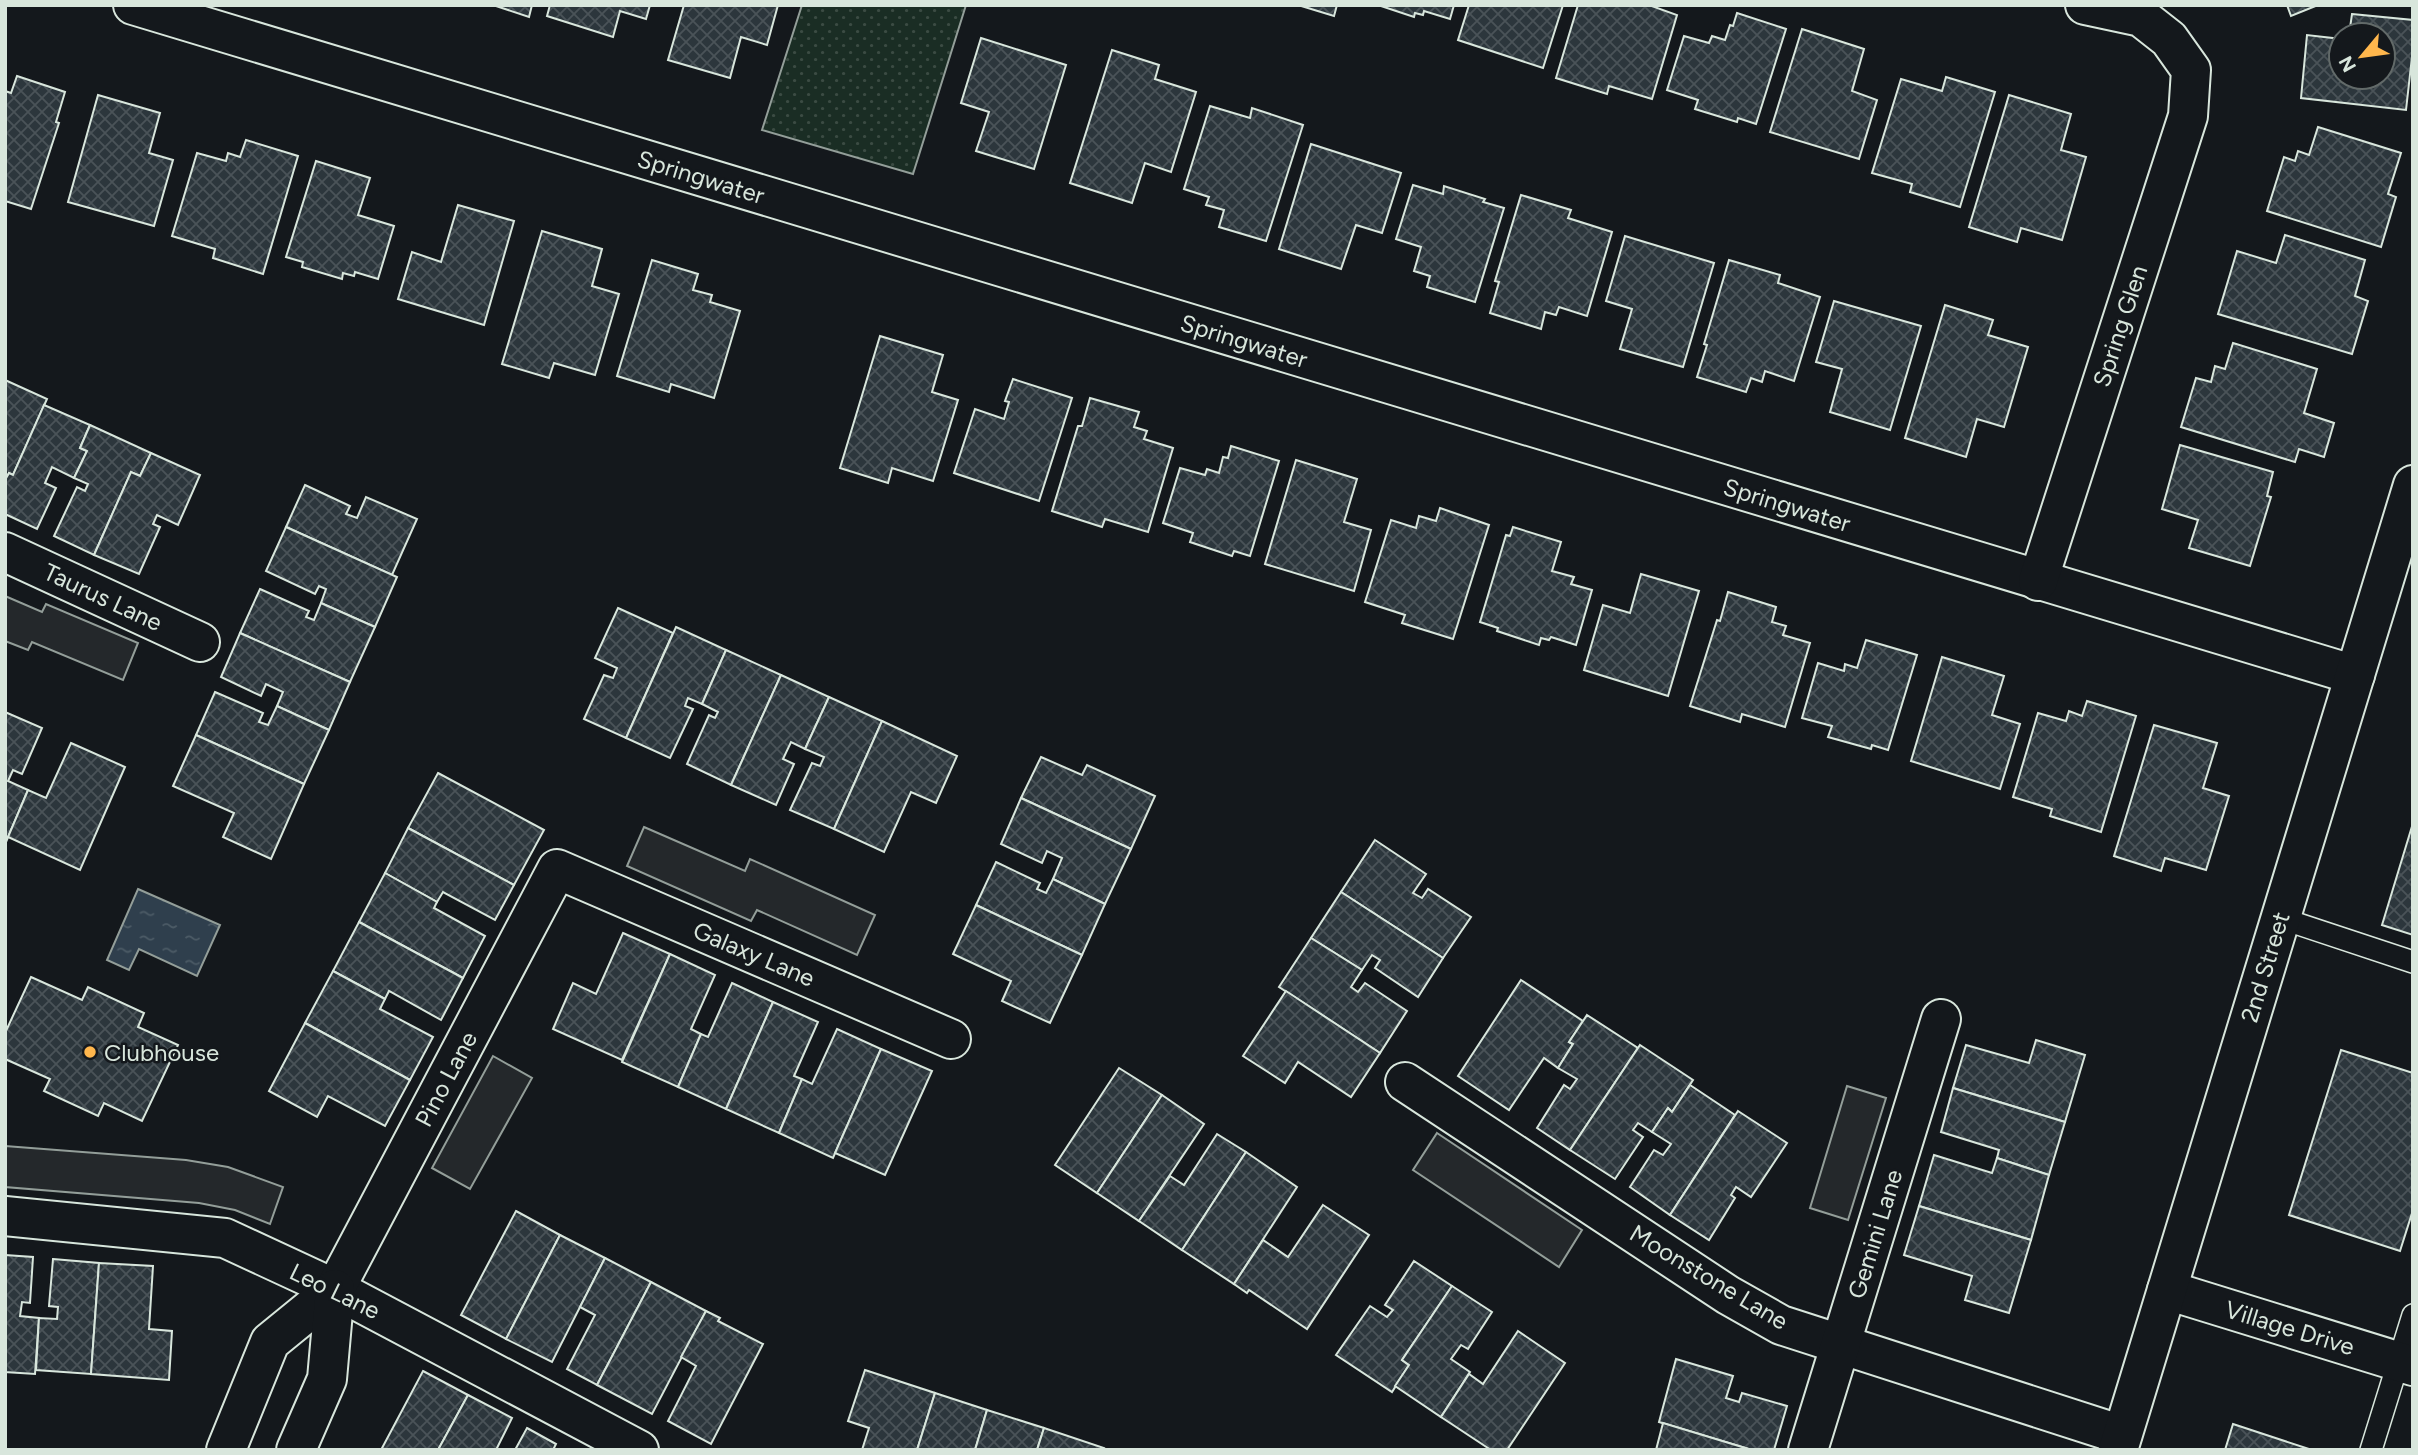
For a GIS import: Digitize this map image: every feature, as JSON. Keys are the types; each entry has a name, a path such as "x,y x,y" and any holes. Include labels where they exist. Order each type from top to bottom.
{"street":[{"name":"Springwater","path":"133,5 2355,675"},
{"name":"Spring Glen","path":"2038,581 2188,116 2191,70 2169,39 2141,17 2085,5"},
{"name":"2nd Street","path":"2120,1442 2413,485"},
{"name":"Taurus Lane","path":"5,552 200,642"},
{"name":"Galaxy Lane","path":"557,869 951,1039"},
{"name":"Pino Lane","path":"296,1450 327,1379 335,1289 557,869"},
{"name":"Gemini Lane","path":"1808,1450 1941,1019"},
{"name":"Moonstone Lane","path":"1405,1082 1728,1294 1781,1325 2120,1442"},
{"name":"Leo Lane","path":"5,1216 225,1238 335,1289 639,1450"},
{"name":"Pino Lane","path":"226,1450 270,1342 335,1289"},
{"name":"Village Drive","path":"2167,1290 2406,1364"}],"lane":[{"path":"2280,918 2413,962"},
{"path":"2371,1450 2406,1364 2413,1315"}],"green space":[{"path":"802,5 966,5 913,174 762,130"}],"shaded area":[{"path":"5,596 42,612 46,604 138,643 123,680 32,642 28,650 5,641"},
{"path":"644,827 745,871 750,859 875,915 857,955 757,910 751,921 627,866"},
{"path":"493,1056 532,1078 470,1189 432,1168"},
{"path":"1847,1086 1886,1098 1848,1220 1810,1208"},
{"path":"1437,1133 1582,1230 1559,1267 1413,1170"},
{"path":"5,1146 186,1160 228,1167 283,1187 270,1224 235,1210 199,1203 5,1187"}],"water":[{"path":"138,889 220,925 197,976 139,949 129,970 107,960"}],"building":[{"path":"493,5 532,5 529,17"},
{"path":"550,5 650,5 646,19 620,11 613,37 547,16"},
{"path":"684,5 778,5 767,45 741,37 730,78 668,60"},
{"path":"1298,5 1337,5 1334,16"},
{"path":"1378,5 1454,5 1450,19 1424,11 1423,15 1415,13 1414,17"},
{"path":"1469,5 1563,5 1543,68 1458,40"},
{"path":"1578,5 1649,5 1677,15 1652,99 1609,86 1607,94 1556,78"},
{"path":"2287,5 2318,5 2291,16"},
{"path":"1737,13 1786,29 1756,124 1738,118 1737,122 1695,109 1698,100 1667,90 1684,36 1709,43 1712,36 1725,40"},
{"path":"2352,14 2413,20 2413,48 2406,110 2301,98 2307,35 2327,37 2327,91 2397,91 2397,21 2351,21"},
{"path":"1802,29 1864,49 1852,91 1877,100 1859,159 1770,132"},
{"path":"981,38 1066,65 1034,169 976,151 989,112 961,103"},
{"path":"1112,50 1159,65 1155,79 1196,92 1171,172 1145,163 1132,203 1070,183"},
{"path":"17,76 65,92 56,122 59,123 31,209 5,201 5,91 11,93"},
{"path":"1946,77 1995,92 1960,207 1910,192 1912,184 1872,173 1901,79 1942,91"},
{"path":"98,95 160,113 149,153 173,160 154,226 68,202"},
{"path":"2009,95 2071,114 2061,150 2086,157 2062,240 2021,228 2017,242 1969,227"},
{"path":"1210,106 1250,118 1252,108 1303,125 1266,241 1219,227 1224,210 1206,205 1209,197 1184,189"},
{"path":"2318,127 2401,153 2388,194 2396,197 2381,247 2267,211 2284,157 2295,161 2298,151 2309,155"},
{"path":"246,140 298,156 263,274 213,258 215,249 172,236 197,153 226,161 228,153 240,157"},
{"path":"1311,144 1401,173 1382,233 1356,225 1341,269 1279,249"},
{"path":"316,161 370,178 358,215 394,226 378,279 355,272 354,276 343,273 342,279 302,267 303,262 286,257"},
{"path":"1413,185 1443,194 1444,186 1504,208 1475,302 1427,287 1430,276 1414,271 1421,247 1396,239"},
{"path":"1521,195 1571,210 1568,218 1612,232 1587,316 1559,307 1556,315 1545,312 1541,329 1490,313 1499,282 1495,281"},
{"path":"458,205 514,221 484,325 398,299 412,252 441,262"},
{"path":"542,231 602,249 592,286 619,294 595,375 554,363 549,378 502,364"},
{"path":"2285,235 2365,260 2355,296 2368,301 2352,354 2218,314 2237,251 2276,263"},
{"path":"1625,236 1714,263 1683,367 1620,349 1632,309 1606,301"},
{"path":"652,260 698,274 693,290 712,295 710,302 740,311 714,398 671,384 669,392 617,376"},
{"path":"1729,260 1780,275 1778,283 1820,297 1794,381 1765,371 1762,382 1751,378 1746,392 1697,377"},
{"path":"1834,301 1921,326 1890,430 1830,412 1842,369 1816,362"},
{"path":"1945,305 1993,320 1988,335 2028,347 2004,427 1977,419 1966,457 1905,438"},
{"path":"880,336 943,355 932,392 958,400 933,481 892,468 888,483 840,468"},
{"path":"2233,343 2317,369 2304,413 2334,423 2324,457 2299,449 2295,462 2181,427 2196,378 2211,382 2215,366 2225,369"},
{"path":"1013,379 1072,398 1039,501 954,473 975,409 1004,419 1009,402 1005,401"},
{"path":"5,380 47,399 13,475 9,473 5,480"},
{"path":"1090,398 1139,412 1134,427 1147,431 1144,439 1173,448 1148,532 1105,519 1102,527 1052,511 1078,426 1082,426"},
{"path":"44,405 90,425 80,448 87,451 74,478 52,467 45,483 56,488 37,529 5,514 5,480 9,473 13,475"},
{"path":"90,425 151,453 140,476 131,472 94,555 54,536 77,487 85,491 88,484 74,478 87,451 80,448"},
{"path":"2180,445 2273,472 2267,496 2271,497 2250,566 2189,548 2198,520 2162,509"},
{"path":"1231,446 1279,461 1250,556 1234,551 1232,556 1190,542 1193,533 1163,523 1180,468 1205,475 1207,469 1219,473 1223,457 1228,458"},
{"path":"151,453 200,475 178,525 157,515 153,524 160,527 139,574 94,555 131,472 140,476"},
{"path":"1296,460 1357,479 1344,522 1371,530 1354,591 1265,564"},
{"path":"305,485 350,506 346,514 357,518 366,497 417,519 392,575 286,527"},
{"path":"1440,508 1489,525 1453,639 1402,623 1405,615 1365,602 1391,520 1416,528 1419,516 1436,521"},
{"path":"286,527 397,577 375,627 321,603 326,589 319,586 315,594 266,571"},
{"path":"1513,527 1561,542 1552,571 1574,577 1571,584 1592,590 1576,645 1551,637 1549,640 1541,638 1539,645 1497,631 1498,628 1480,622 1506,535 1510,536"},
{"path":"1641,574 1699,591 1668,696 1584,670 1603,605 1630,613"},
{"path":"260,589 309,611 306,617 314,620 321,603 375,627 350,682 240,633"},
{"path":"1728,592 1776,607 1772,622 1786,626 1783,635 1810,643 1785,727 1742,714 1740,722 1690,706"},
{"path":"618,608 673,633 626,738 584,719 604,675 613,678 617,668 595,658"},
{"path":"676,627 726,650 702,704 688,698 685,706 693,709 670,758 626,738"},
{"path":"240,633 350,682 329,730 277,706 283,692 266,684 261,696 221,677"},
{"path":"1866,640 1917,655 1888,750 1872,745 1871,749 1828,737 1832,726 1802,718 1818,663 1844,671 1845,664 1857,668"},
{"path":"726,650 781,675 731,785 687,764 709,715 715,718 718,712 702,704"},
{"path":"1942,657 2004,676 1992,715 2020,724 2000,789 1911,761"},
{"path":"781,675 829,697 805,749 791,742 783,759 794,764 776,805 731,785"},
{"path":"215,692 263,713 259,722 268,725 277,706 329,730 304,784 196,735"},
{"path":"829,697 882,721 834,829 790,810 812,763 820,766 824,757 805,749"},
{"path":"2087,701 2136,716 2101,832 2050,816 2052,809 2013,797 2038,713 2066,721 2069,711 2082,716"},
{"path":"5,712 42,728 22,774 13,770 8,781 28,790 6,842"},
{"path":"882,721 957,756 936,803 911,792 884,852 834,829"},
{"path":"2154,725 2217,743 2203,788 2229,796 2206,870 2165,858 2161,871 2114,856"},
{"path":"196,735 304,784 271,859 223,837 234,813 173,786"},
{"path":"71,743 125,767 80,870 8,837 28,790 46,798"},
{"path":"1041,757 1082,775 1087,765 1155,796 1131,849 1021,798"},
{"path":"438,773 544,830 514,885 408,828"},
{"path":"1021,798 1131,849 1105,904 1053,879 1062,858 1047,851 1042,863 1001,844"},
{"path":"2413,823 2413,935 2382,925"},
{"path":"408,828 514,885 495,920 443,892 437,902 385,873"},
{"path":"1375,840 1426,874 1413,893 1422,898 1428,889 1471,917 1443,958 1341,892"},
{"path":"996,862 1040,883 1037,889 1046,893 1053,879 1105,904 1082,955 976,905"},
{"path":"385,873 437,902 434,908 485,936 463,978 359,922"},
{"path":"1341,892 1443,958 1418,997 1375,968 1380,960 1372,955 1362,970 1311,938"},
{"path":"976,905 1082,955 1050,1023 1002,1001 1011,981 953,954"},
{"path":"359,922 463,978 441,1020 389,991 385,999 333,971"},
{"path":"623,933 670,954 622,1060 553,1029 573,983 596,994"},
{"path":"1311,938 1362,970 1351,987 1358,992 1365,983 1407,1011 1380,1053 1279,987"},
{"path":"670,954 715,975 691,1029 701,1034 678,1087 622,1062"},
{"path":"333,971 385,999 380,1009 433,1037 410,1080 305,1023"},
{"name":"Clubhouse","path":"31,977 82,1000 88,987 144,1013 138,1027 178,1045 142,1121 104,1103 98,1116 44,1091 50,1079 5,1059 5,1033"},
{"path":"1521,980 1583,1021 1569,1042 1573,1044 1558,1068 1544,1058 1509,1110 1458,1076"},
{"path":"732,983 773,1002 726,1109 678,1087 701,1034 708,1037"},
{"path":"1286,991 1380,1053 1351,1097 1298,1062 1285,1083 1243,1056"},
{"path":"773,1002 818,1022 794,1076 802,1079 779,1133 726,1109"},
{"path":"1587,1015 1638,1048 1570,1150 1537,1128 1564,1085 1570,1089 1577,1079 1558,1068 1573,1044 1569,1042"},
{"path":"305,1023 410,1080 385,1126 328,1096 317,1117 269,1091"},
{"path":"837,1029 881,1049 833,1158 779,1133 802,1079 812,1084"},
{"path":"2036,1040 2085,1055 2065,1122 1953,1088 1966,1045 2029,1063"},
{"path":"1640,1045 1693,1080 1672,1112 1668,1108 1652,1132 1638,1123 1633,1130 1643,1137 1615,1179 1570,1150"},
{"path":"881,1049 932,1071 885,1175 835,1153"},
{"path":"2341,1050 2413,1073 2413,1210 2400,1251 2289,1215"},
{"path":"1119,1068 1162,1095 1097,1193 1055,1165"},
{"path":"1690,1085 1735,1115 1670,1215 1630,1187 1654,1150 1663,1155 1671,1144 1652,1132 1668,1108 1672,1112"},
{"path":"1953,1088 2065,1122 2049,1175 1997,1158 1999,1150 1941,1132"},
{"path":"1162,1095 1204,1124 1139,1221 1097,1193"},
{"path":"1738,1111 1787,1143 1751,1197 1736,1187 1731,1195 1735,1198 1709,1240 1670,1215"},
{"path":"1217,1134 1246,1152 1182,1250 1139,1221 1170,1176 1184,1185"},
{"path":"1246,1152 1297,1187 1234,1284 1182,1250"},
{"path":"1934,1155 1992,1173 1997,1158 2049,1175 2031,1240 1919,1206"},
{"path":"1323,1205 1369,1235 1307,1329 1249,1290 1247,1293 1234,1284 1263,1240 1288,1257"},
{"path":"1919,1206 2031,1240 2009,1313 1965,1300 1972,1276 1904,1255"},
{"path":"516,1211 560,1235 506,1339 461,1315"},
{"path":"560,1235 605,1258 552,1362 506,1339"},
{"path":"5,1255 33,1257 30,1303 22,1302 20,1316 39,1318 35,1374 5,1372"},
{"path":"605,1258 651,1282 597,1385 567,1369 595,1315 580,1307"},
{"path":"53,1259 99,1263 91,1374 36,1370 39,1318 57,1319 58,1307 49,1306"},
{"path":"1414,1261 1452,1286 1402,1360 1409,1365 1392,1392 1336,1355 1370,1306 1387,1317 1393,1310 1385,1305"},
{"path":"99,1263 153,1266 149,1329 172,1331 169,1380 91,1374"},
{"path":"651,1282 706,1311 652,1414 597,1385"},
{"path":"1452,1286 1492,1312 1468,1349 1461,1345 1451,1359 1470,1372 1441,1417 1395,1386 1409,1365 1402,1360"},
{"path":"706,1311 720,1318 718,1321 763,1344 711,1444 668,1421 696,1366 681,1357"},
{"path":"1518,1331 1565,1363 1507,1450 1491,1450 1441,1417 1469,1374 1483,1384"},
{"path":"1676,1359 1733,1376 1726,1398 1739,1402 1742,1393 1787,1406 1774,1450 1752,1450 1659,1422"},
{"path":"865,1370 935,1393 917,1450 862,1450 869,1428 848,1421"},
{"path":"423,1371 468,1395 438,1450 381,1450"},
{"path":"935,1393 987,1410 975,1450 917,1450"},
{"path":"468,1395 512,1418 496,1450 438,1450"},
{"path":"987,1410 1044,1428 1037,1450 975,1450"},
{"path":"1663,1423 1752,1450 1656,1450"},
{"path":"2233,1424 2312,1450 2225,1450"},
{"path":"527,1428 556,1444 553,1450 515,1450"},
{"path":"1044,1428 1104,1448 1037,1450"}],"place":[{"name":"Clubhouse","path":"90,1052"}]}
